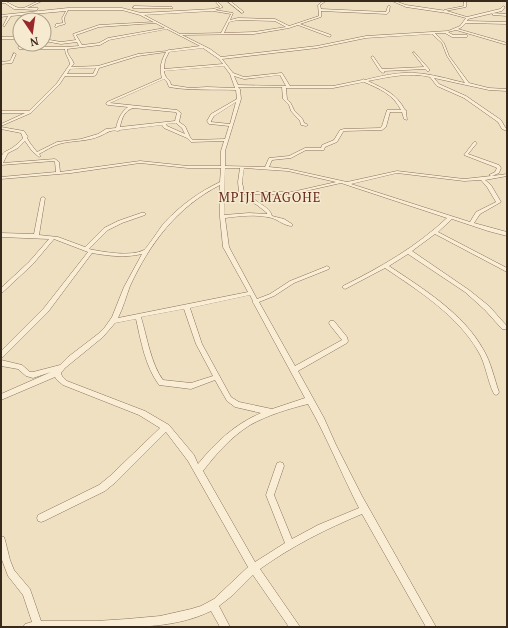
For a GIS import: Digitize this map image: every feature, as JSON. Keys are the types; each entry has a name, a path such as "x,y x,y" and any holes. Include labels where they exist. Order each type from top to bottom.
{"street":[{"path":"23,8 41,1"},
{"path":"228,1 243,12"},
{"path":"179,34 254,33 289,28 320,16 319,5 325,1"},
{"path":"393,1 406,6 441,11 467,20 507,23"},
{"path":"441,11 465,6 465,1"},
{"path":"1,2 6,2 12,7 54,10"},
{"path":"85,8 89,2"},
{"path":"134,7 139,2"},
{"path":"213,10 222,7 217,2"},
{"path":"319,10 386,13 388,12 389,6"},
{"path":"457,30 467,20 501,10 504,7"},
{"path":"1,16 85,8 172,8"},
{"path":"56,27 57,25 64,23 63,18 68,9"},
{"path":"120,9 141,14 203,47 220,58 232,74 237,87 239,99 225,140 223,151 222,217 226,247 321,420 363,510 431,627"},
{"path":"141,14 213,10 232,14 222,34"},
{"path":"485,14 507,15"},
{"path":"494,14 502,20 502,22"},
{"path":"4,26 10,15"},
{"path":"229,21 238,19 275,20 289,28"},
{"path":"119,21 140,24"},
{"path":"81,46 74,35 96,27 156,22"},
{"path":"298,24 330,36"},
{"path":"52,48 100,44 108,39 167,28"},
{"path":"220,58 306,48 366,37 457,30 507,44"},
{"path":"453,31 472,38 480,37"},
{"path":"445,32 452,36 467,36"},
{"path":"433,33 443,43 448,56 468,85"},
{"path":"1,38 12,38"},
{"path":"52,41 61,43 78,41"},
{"path":"71,68 98,67 132,56 169,50 203,47"},
{"path":"1,127 30,112 58,84 71,68 71,60 66,53 66,48"},
{"path":"169,50 162,70 164,78 170,82 170,86 190,89 267,86 337,87 363,80 388,76 426,75 468,85 507,90"},
{"path":"414,53 428,70 426,75"},
{"path":"1,63 11,62 15,54"},
{"path":"372,57 381,70 388,76"},
{"path":"162,70 225,65"},
{"path":"65,75 94,75 98,67"},
{"path":"381,70 426,68"},
{"path":"232,74 239,78 281,74 287,87 285,99 302,121 302,124 306,125"},
{"path":"432,76 438,85 465,97 500,121 503,128 507,130"},
{"path":"164,78 108,103 110,105 176,111 179,113 177,122"},
{"path":"246,78 267,86"},
{"path":"363,80 393,95 402,105 406,119"},
{"path":"231,125 210,123 209,121 212,115 239,99"},
{"path":"118,130 119,119 128,109 135,107"},
{"path":"266,169 270,159 293,156 306,149 323,149 323,146 326,144 336,141 342,130 381,129 384,127 388,110 404,111"},
{"path":"1,112 30,112"},
{"path":"37,153 58,143 81,140 99,135 107,130 118,130 177,122 184,128 188,138"},
{"path":"164,124 166,127 196,142 216,139 225,140"},
{"path":"1,127 21,131 26,137 28,144 37,153 42,161"},
{"path":"26,137 17,147 6,152 1,163 56,161 58,173"},
{"path":"454,179 463,176 489,176 497,174 499,168 497,166 466,155 475,143"},
{"path":"1,178 58,173 140,162 188,167 242,167 266,169 310,174 344,182 471,224 507,234"},
{"path":"242,167 240,188 242,193 303,192 344,182 397,172 454,179 482,179 507,175"},
{"path":"471,224 478,213 498,202 489,186 482,179"},
{"path":"1,397 59,370 90,344 113,321 127,286 145,251 161,230 188,202 210,187 223,182"},
{"path":"247,193 250,200 269,212 270,216"},
{"path":"36,236 44,198"},
{"path":"1,355 46,310 88,250 106,229 120,222 143,214"},
{"path":"222,217 251,214 270,216 281,219 290,225"},
{"path":"345,287 386,266 435,232 451,217"},
{"path":"435,232 507,270"},
{"path":"1,236 36,236 52,238 88,250 132,255 145,251"},
{"path":"1,291 32,263 52,238"},
{"path":"408,251 468,291 487,308 504,327"},
{"path":"386,266 436,302 457,321 477,343 496,392"},
{"path":"255,302 272,295 292,282 327,268"},
{"path":"113,321 251,293"},
{"path":"186,306 199,344 229,400 233,403 273,412"},
{"path":"138,316 154,369 158,380 162,384 191,386 216,377"},
{"path":"294,370 345,342 345,339 332,322"},
{"path":"1,363 20,367 28,374 34,375 59,370"},
{"path":"59,370 59,378 65,383 142,413 166,427 192,458 254,568 295,627"},
{"path":"199,469 218,446 237,430 257,418 310,400"},
{"path":"41,518 102,488 166,427"},
{"path":"280,466 270,495 290,545"},
{"path":"1,540 6,560 12,572 27,592 33,626 85,626 135,622 170,618 201,611 213,605 254,568 290,545 341,518 363,510"},
{"path":"213,605 225,627"}],"district":[{"name":"MPIJI MAGOHE","path":"270,197"}]}
